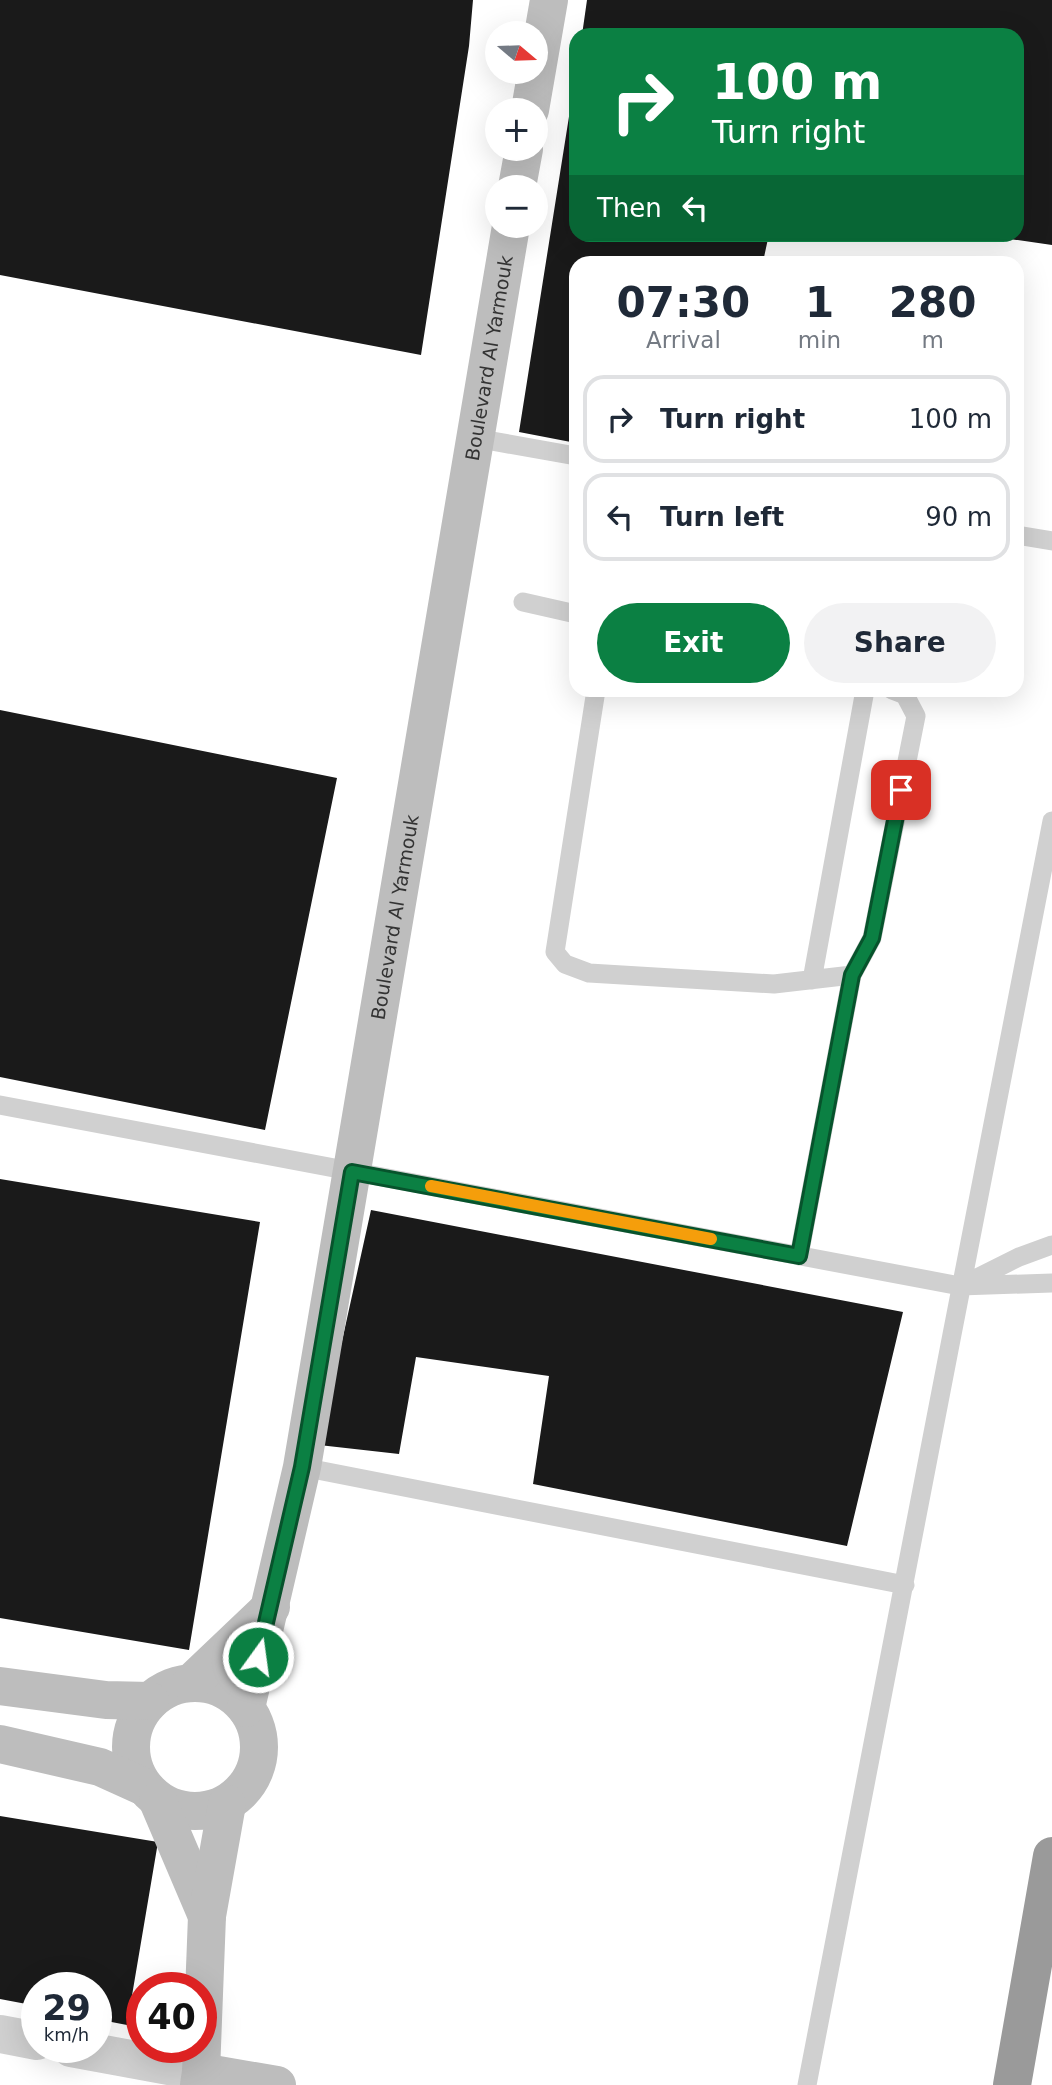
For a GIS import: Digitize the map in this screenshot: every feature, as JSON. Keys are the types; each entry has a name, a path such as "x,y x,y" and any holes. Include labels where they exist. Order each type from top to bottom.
{"highway":[{"path":"1012,2085 1052,1856"}],"street":[{"path":"532,98 548,0"},
{"name":"Boulevard Al Yarmouk","path":"246,1708 302,1467 509,238"},
{"path":"191,1682 271,1607"},
{"path":"0,1744 100,1767 150,1793 181,1811 204,1812 227,1804 245,1788 257,1767 260,1746 256,1726 246,1708 230,1693 211,1685 191,1682 168,1688 150,1701 136,1720 131,1742 133,1765 150,1793 207,1916"},
{"path":"0,1686 84,1698 150,1701"},
{"path":"200,2079 207,1916 227,1804"},
{"path":"0,2034 21,2038"},
{"path":"112,2058 200,2079 277,2085"}],"lane":[{"path":"475,438 569,455"},
{"path":"1024,536 1052,541"},
{"path":"523,602 569,612"},
{"path":"595,697 555,952 565,964 589,974 774,984 852,975"},
{"path":"812,980 864,697"},
{"path":"799,1256 852,975 872,938 916,716 906,697"},
{"path":"807,2085 1052,821"},
{"path":"0,1105 960,1286 1052,1283"},
{"path":"960,1286 1019,1257 1052,1245"},
{"path":"302,1467 905,1585"}],"building":[{"path":"0,0 473,0 469,46 421,355 0,275"},
{"path":"587,0 1052,0 1052,245 1024,241 1024,28 583,28"},
{"path":"569,117 569,242 767,242 764,256 569,256 569,442 519,432"},
{"path":"0,710 337,778 265,1130 0,1077"},
{"path":"0,1179 260,1222 189,1650 0,1618"},
{"path":"371,1210 903,1312 847,1546 533,1484 549,1376 416,1357 399,1454 319,1445"},
{"path":"0,1816 158,1842 136,1972 126,1972 126,2025 112,2022 112,1972 21,1972 21,2003 0,1999"}],"slow traffic":[{"path":"431,1186 711,1239"}],"route":[{"path":"258,1657 302,1467 352,1172 799,1256 852,975 872,938 901,790"}]}
